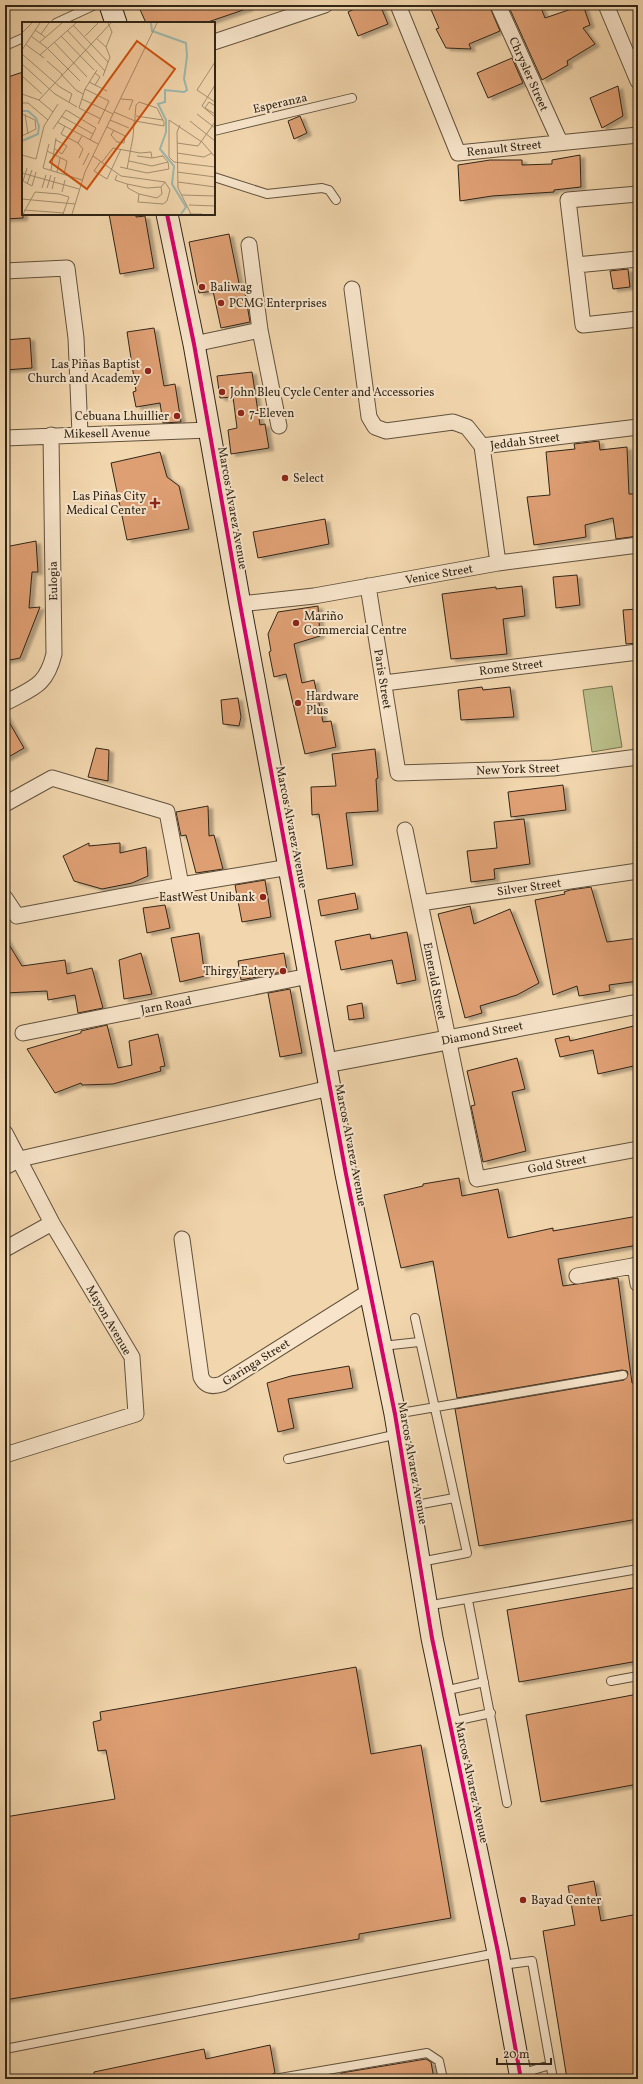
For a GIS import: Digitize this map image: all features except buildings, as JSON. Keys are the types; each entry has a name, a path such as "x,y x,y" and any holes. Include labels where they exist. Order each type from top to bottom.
{"main road":[{"path":"110,5 116,22"},
{"name":"Marcos Alvarez Avenue","path":"167,215 194,344 240,604 330,1088 396,1424 426,1606 499,1959 521,2077"}],"street":[{"path":"215,42 326,5"},
{"name":"Renault Street","path":"398,5 458,153 638,135"},
{"name":"Chrysler Street","path":"498,5 560,142"},
{"path":"606,5 638,81"},
{"path":"638,194 568,200 583,325 638,319"},
{"path":"249,245 260,330 279,426"},
{"path":"576,265 638,259"},
{"path":"5,271 67,268 76,338 80,434"},
{"path":"352,289 369,417 375,427 386,431 453,422 467,426 482,446"},
{"path":"194,344 260,330"},
{"name":"Jeddah Street","path":"498,563 482,446 638,427"},
{"name":"Mikesell Avenue","path":"5,437 209,430"},
{"name":"Eulogia","path":"5,703 41,684 50,669 54,654 51,435"},
{"name":"Venice Street","path":"240,604 314,596 498,563 638,545"},
{"name":"Paris Street","path":"368,586 398,772"},
{"name":"Rome Street","path":"384,683 638,652"},
{"name":"New York Street","path":"398,772 553,768 638,757"},
{"path":"5,804 52,778 167,812 182,885"},
{"name":"Emerald Street","path":"405,830 447,1040 477,1179"},
{"path":"5,898 17,916 182,885 290,867"},
{"name":"Silver Street","path":"420,903 638,871"},
{"name":"Jarn Road","path":"23,1033 309,976"},
{"name":"Diamond Street","path":"326,1063 638,1004"},
{"path":"5,1167 20,1159 330,1088"},
{"name":"Mayon Avenue","path":"5,1133 20,1159 52,1223 132,1357 136,1414 5,1455"},
{"name":"Gold Street","path":"477,1179 638,1149"},
{"path":"5,1249 52,1223"},
{"name":"Garinga Street","path":"182,1239 201,1378 206,1385 211,1387 222,1384 370,1291"},
{"path":"577,1276 636,1265 638,1284"}],"lane":[{"path":"58,22 95,5"},
{"path":"5,46 22,38"},
{"name":"Esperanza","path":"215,131 352,98"},
{"path":"215,177 267,194 322,188 329,190 336,200"},
{"path":"415,1318 419,1342 467,1553 419,1562"},
{"path":"381,1347 419,1342"},
{"path":"288,1459 396,1424 434,1407 623,1375"},
{"path":"410,1506 454,1498"},
{"path":"426,1606 468,1600 638,1568"},
{"path":"468,1600 491,1713 507,1803"},
{"path":"611,1681 638,1676"},
{"path":"443,1691 484,1682"},
{"path":"450,1722 491,1713"},
{"path":"5,2049 499,1959 532,1961 553,2079"},
{"path":"274,2079 427,2053 440,2061 443,2079"},
{"path":"521,2077 550,2065"}],"green space":[{"path":"612,686 622,747 592,752 583,690"}],"cycle path":[{"path":"167,215 194,344 240,604 346,1174 395,1414 432,1638 498,1952 521,2079"}],"place":[{"name":"Baliwag","path":"202,287"},
{"name":"PCMG Enterprises","path":"221,303"},
{"name":"Las Piñas Baptist Church and Academy","path":"148,371"},
{"name":"John Bleu Cycle Center and Accessories","path":"222,392"},
{"name":"7-Eleven","path":"241,413"},
{"name":"Cebuana Lhuillier","path":"177,416"},
{"name":"Select","path":"285,478"},
{"name":"Las Piñas City Medical Center","path":"155,503"},
{"name":"Mariño Commercial Centre","path":"296,623"},
{"name":"Hardware Plus","path":"298,703"},
{"name":"EastWest Unibank","path":"263,897"},
{"name":"Thirgy Eatery","path":"283,971"},
{"name":"Bayad Center","path":"523,1900"}]}
